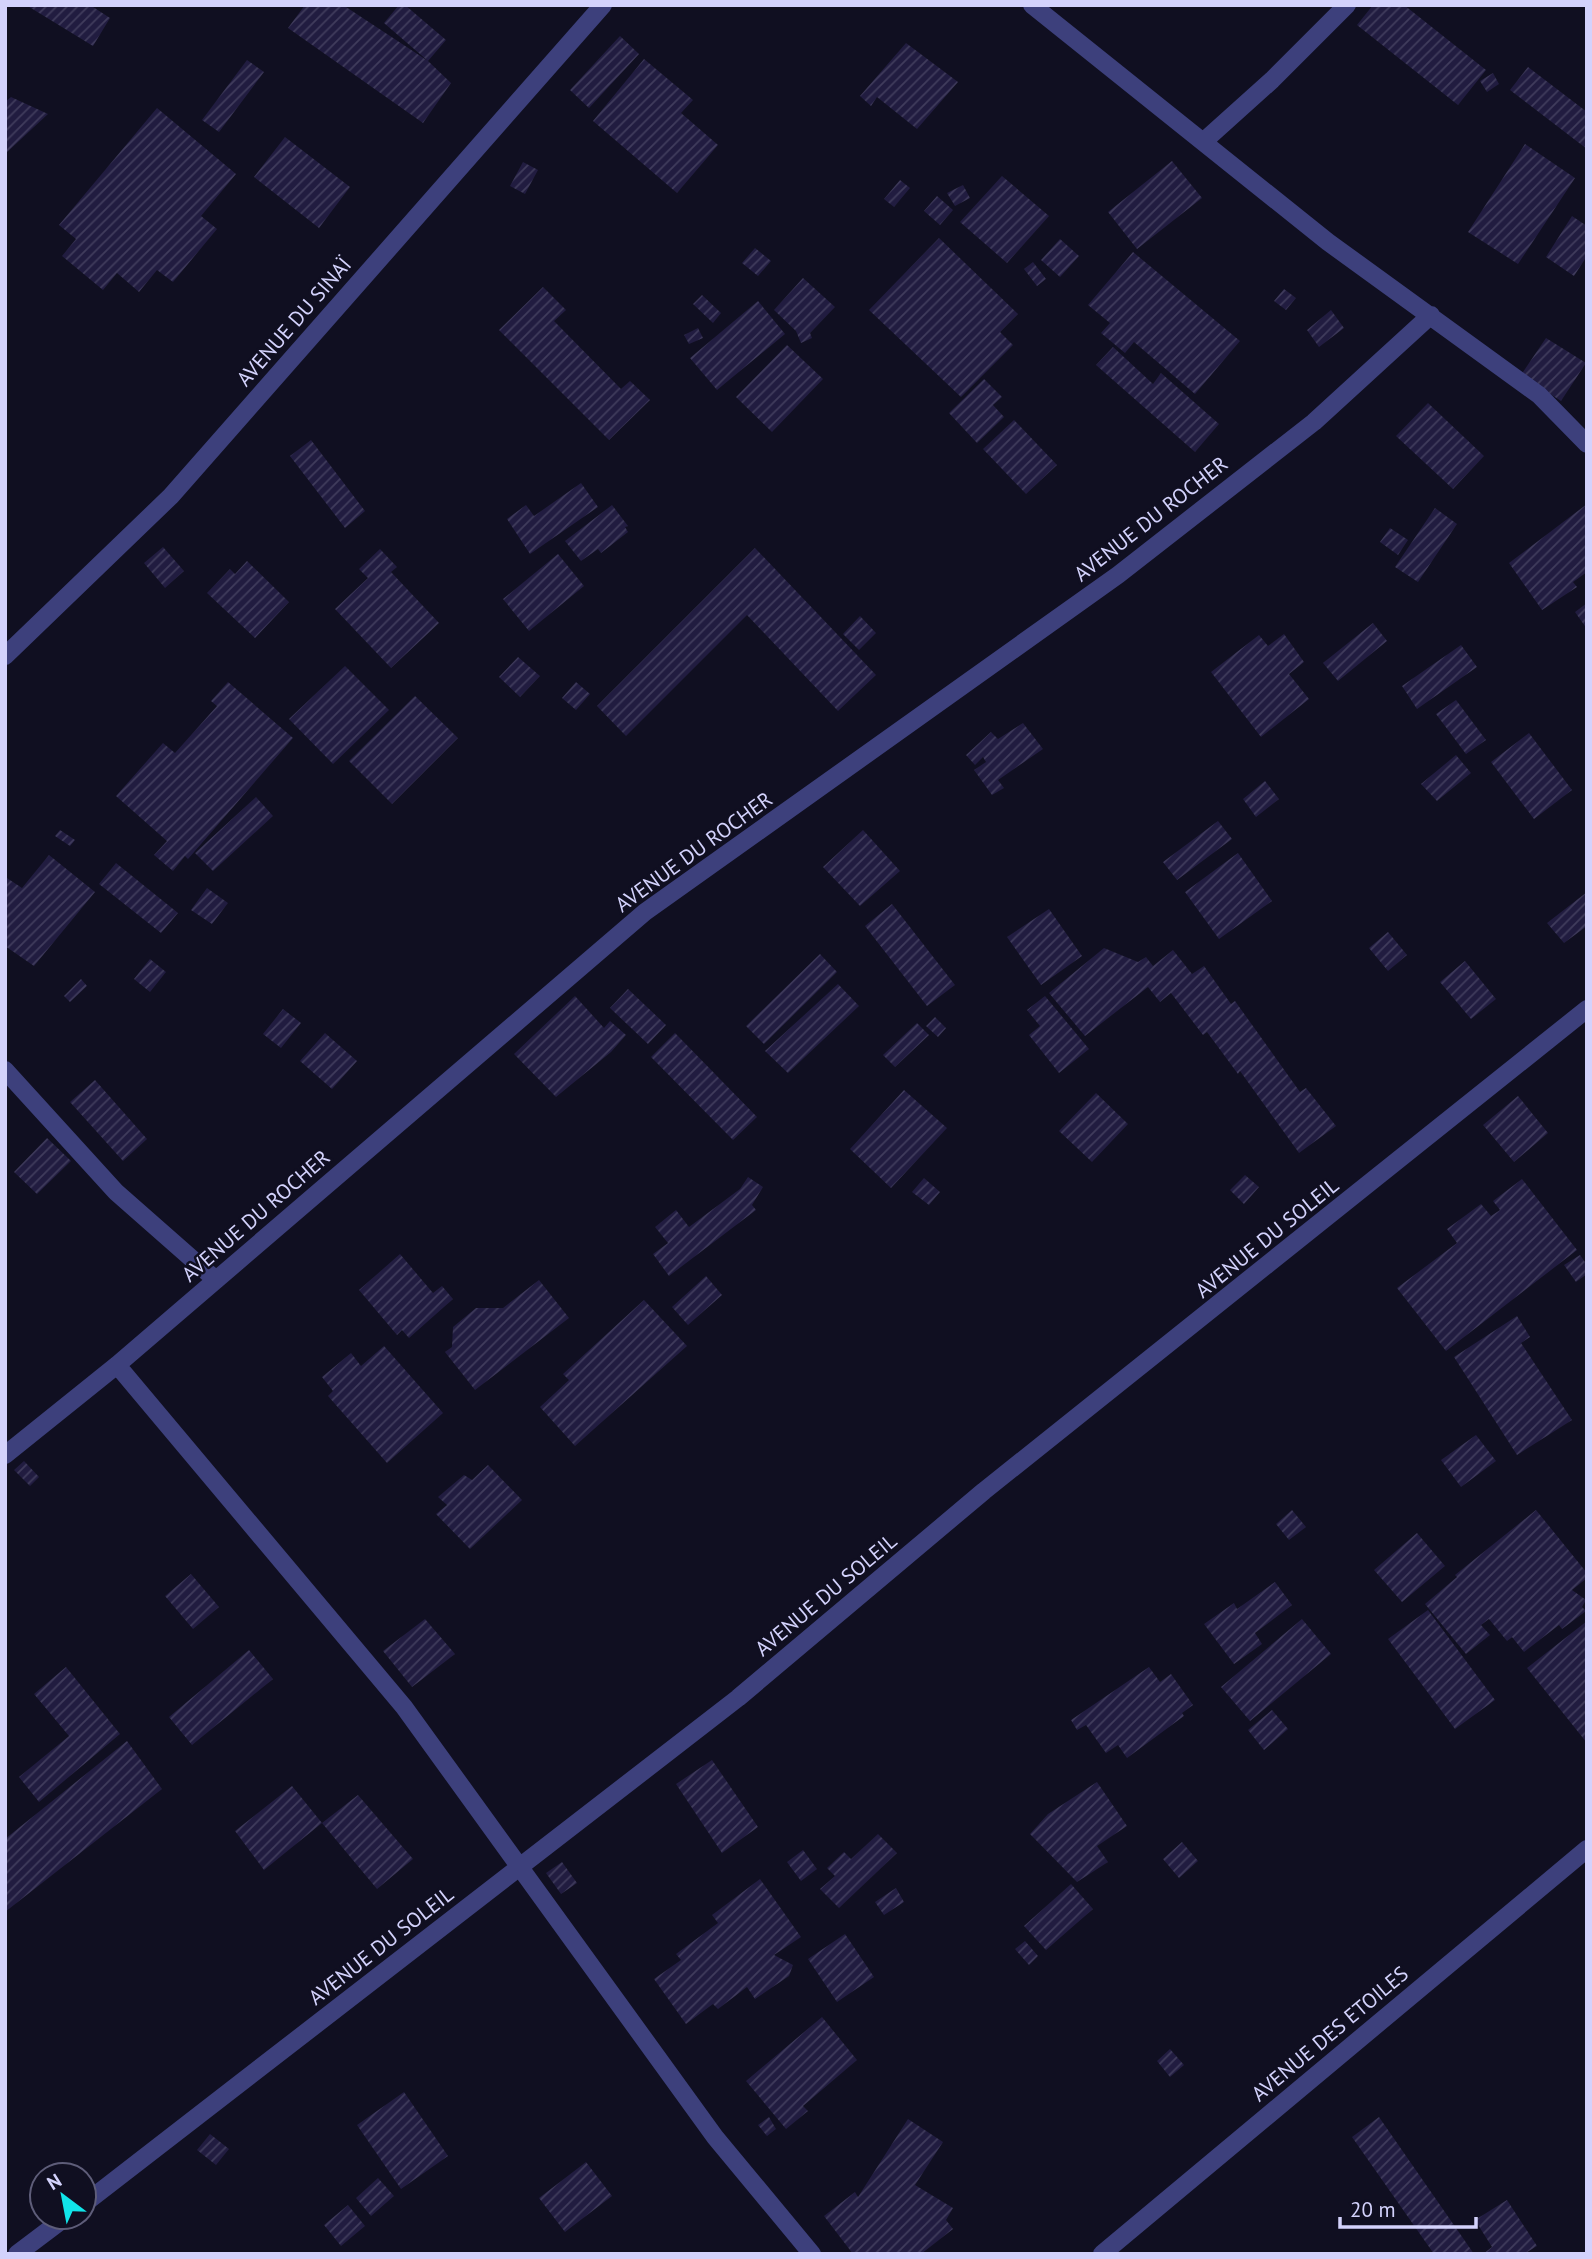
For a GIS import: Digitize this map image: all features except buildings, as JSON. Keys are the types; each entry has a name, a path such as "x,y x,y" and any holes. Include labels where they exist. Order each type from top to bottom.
{"street":[{"name":"AVENUE DU SINAÏ","path":"5,656 171,496 603,5"},
{"path":"1032,5 1328,242 1539,396 1587,444"},
{"path":"1203,142 1272,80 1347,5"},
{"name":"AVENUE DU ROCHER","path":"5,1455 117,1365 645,912 1118,575 1314,422 1431,315"},
{"name":"AVENUE DU SOLEIL","path":"98,2193 738,1698 984,1491 1587,1009"},
{"path":"5,1070 116,1192 216,1280"},
{"path":"117,1365 404,1707 715,2137 812,2254"},
{"name":"AVENUE DES ETOILES","path":"1102,2254 1587,1849"},
{"path":"18,2254 48,2231"}]}
